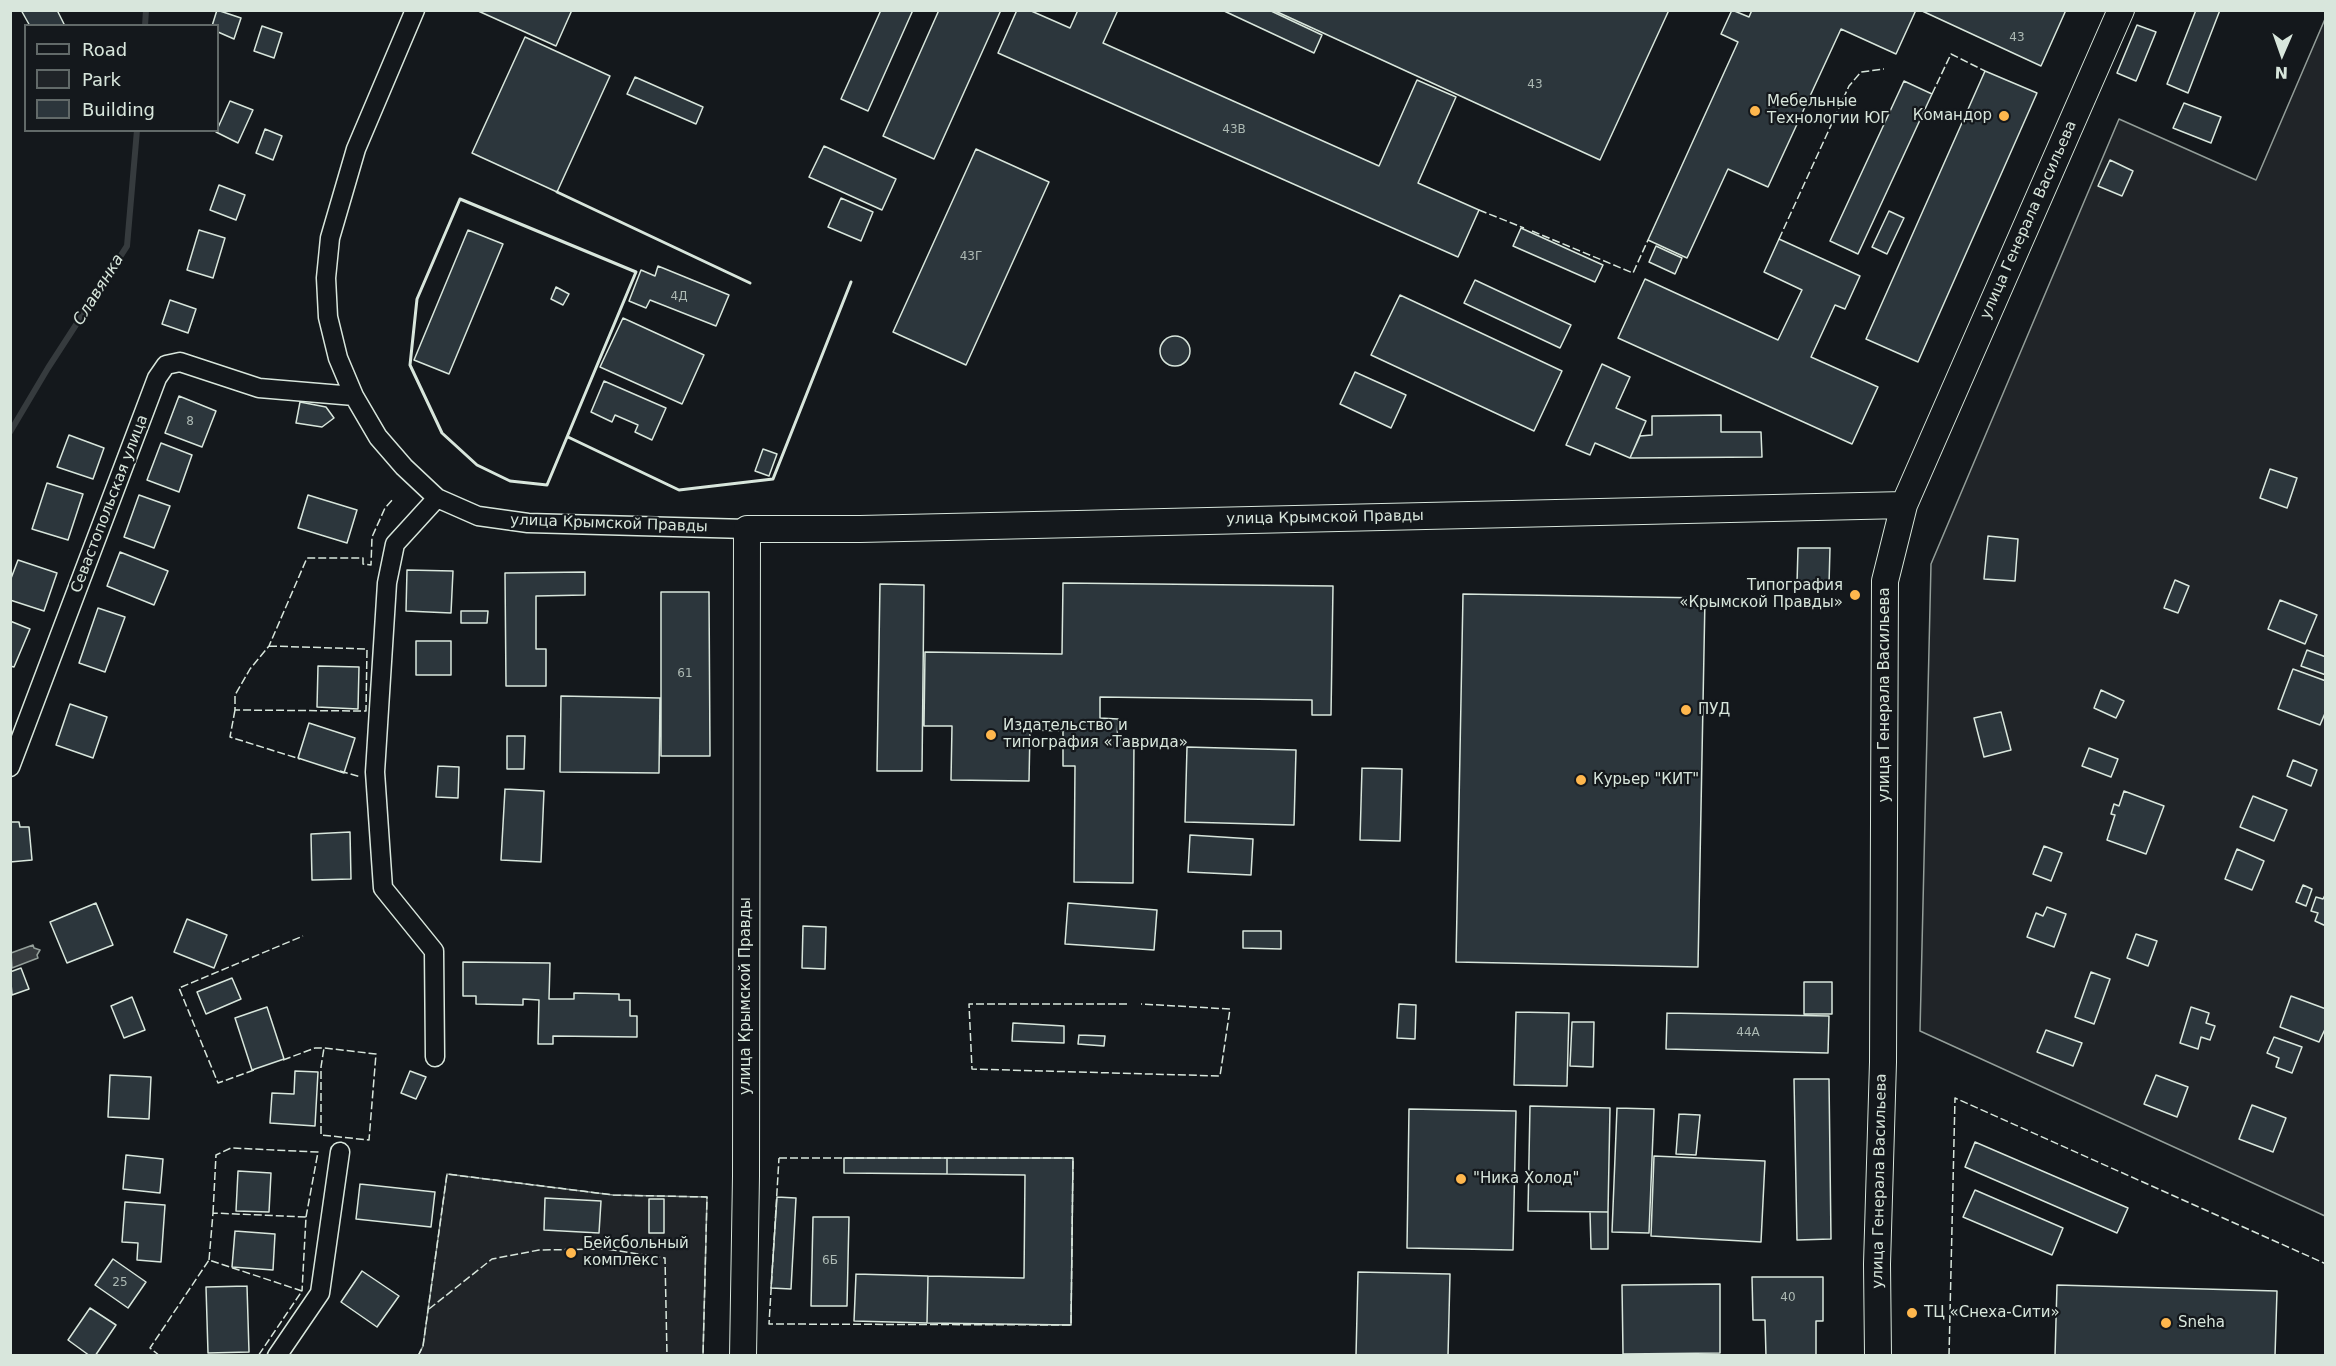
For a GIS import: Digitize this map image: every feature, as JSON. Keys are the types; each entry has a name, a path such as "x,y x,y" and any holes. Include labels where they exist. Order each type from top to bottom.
{"street":[{"name":"улица Крымской Правды","path":"415,10 356,149 330,238 326,278 328,317 338,358 354,396 378,437 404,467 437,498 478,516 528,523 747,529 883,528 1904,505"},
{"name":"улица Генерала Васильева","path":"1878,1356 1877,1264 1883,1062 1885,581 1904,505 2121,10"},
{"name":"Севастопольская улица","path":"10,767 157,378 166,365 180,362 259,388 354,396"},
{"path":"435,1057 434,951 383,888 375,772 387,583 394,543 437,498"},
{"name":"улица Крымской Правды","path":"743,1356 746,1176 747,529"},
{"path":"277,1356 320,1293 340,1152"}],"green space":[{"path":"2325,19 2325,1216 1920,1031 1931,564 2119,119 2256,180"},
{"name":"Бейсбольный комплекс","path":"447,1174 613,1195 707,1197 703,1355 418,1356 423,1346"}],"shaded area":[{"path":"33,945 34,948 40,950 38,958 12,968 11,953"}],"building":[{"path":"21,10 57,10 64,24 29,24"},
{"path":"217,10 241,18 234,39 219,32 219,24 213,24"},
{"path":"476,10 572,10 556,46"},
{"path":"881,10 913,10 868,111 841,99"},
{"path":"939,10 1001,10 934,159 883,136"},
{"path":"1017,10 1029,10 1070,28 1078,10 1118,10 1103,43 1379,166 1417,80 1456,97 1418,183 1479,210 1458,257 998,53"},
{"path":"1222,10 1269,10 1322,35 1314,53"},
{"path":"1273,10 1669,10 1600,160"},
{"name":"Мебельные Технологии ЮГ","path":"1732,10 1749,17 1752,10 1916,10 1896,54 1841,29 1768,187 1728,169 1687,258 1648,240 1738,42 1721,34"},
{"path":"1920,10 2066,10 2041,66"},
{"path":"2196,10 2220,10 2188,93 2167,84"},
{"path":"2137,25 2156,32 2136,81 2117,73"},
{"path":"262,26 282,33 274,58 254,51"},
{"path":"525,37 610,76 557,192 472,153"},
{"path":"1985,71 2037,93 1918,362 1866,339"},
{"path":"635,77 703,107 696,124 627,94"},
{"path":"1904,81 1932,94 1858,254 1830,241"},
{"path":"230,101 253,110 238,143 216,132 219,132 219,125"},
{"path":"2184,103 2221,117 2211,143 2173,128"},
{"path":"265,129 282,136 273,160 256,153"},
{"path":"824,146 896,179 882,210 809,177"},
{"path":"976,149 1049,182 966,365 893,332"},
{"path":"2110,160 2133,171 2122,196 2098,186"},
{"path":"219,185 245,195 236,220 210,210"},
{"path":"841,198 873,212 861,241 828,227"},
{"path":"1889,211 1904,218 1887,254 1872,247"},
{"path":"1521,228 1603,265 1595,282 1513,246"},
{"path":"199,230 225,238 213,278 187,270"},
{"path":"468,230 503,244 449,374 414,360"},
{"path":"1779,239 1860,276 1845,309 1835,305 1811,357 1878,387 1852,444 1618,338 1645,279 1778,340 1802,290 1764,272"},
{"path":"1656,246 1682,258 1675,274 1649,262"},
{"path":"658,266 729,295 716,326 650,300 646,308 629,301 641,270 655,276"},
{"path":"1475,280 1571,325 1560,348 1464,303"},
{"path":"556,287 569,294 563,305 551,299"},
{"path":"1400,295 1562,371 1534,431 1371,355"},
{"path":"170,300 196,309 188,333 162,324"},
{"path":"623,318 704,355 682,404 600,367"},
{"path":"1175,336 1181,337 1189,345 1189,357 1181,365 1175,366 1169,365 1161,357 1160,351 1161,345 1169,337"},
{"path":"1602,364 1630,377 1616,408 1646,421 1630,458 1595,443 1590,455 1566,445"},
{"path":"1355,372 1406,395 1391,428 1340,404"},
{"path":"604,381 666,408 652,440 635,432 638,425 615,415 612,422 591,412"},
{"path":"179,396 216,411 202,447 165,433"},
{"path":"300,402 326,407 334,418 322,427 296,423"},
{"path":"1721,415 1721,432 1761,432 1762,457 1630,458 1640,436 1652,435 1652,416"},
{"path":"69,435 104,448 93,479 57,467"},
{"path":"161,443 192,455 179,492 147,480"},
{"path":"763,449 777,454 769,476 755,471"},
{"path":"2270,469 2297,478 2287,508 2260,498"},
{"path":"47,483 83,494 68,540 32,529"},
{"path":"139,495 170,506 154,548 124,537"},
{"path":"308,495 357,510 347,543 298,528"},
{"path":"1988,536 2018,539 2015,581 1984,579"},
{"path":"1798,548 1830,548 1829,585 1797,584"},
{"path":"120,552 168,571 154,605 107,586"},
{"path":"18,560 57,573 44,611 10,600 10,581"},
{"path":"407,570 453,571 451,613 406,611"},
{"path":"585,572 585,595 536,596 536,649 546,649 546,686 506,686 505,573"},
{"path":"2175,580 2189,586 2178,613 2164,608"},
{"name":"Издательство и типография «Таврида»","path":"1063,583 1333,586 1331,715 1312,715 1312,700 1100,697 1100,718 1118,719 1117,739 1134,739 1133,883 1074,882 1075,766 1063,766 1063,731 1030,730 1029,781 951,780 952,726 924,726 925,652 1062,654"},
{"path":"880,584 924,585 922,771 877,771"},
{"path":"661,592 709,592 710,756 661,756"},
{"name":"Курьер \"КИТ\"","path":"1463,594 1705,598 1698,967 1456,962"},
{"path":"2280,600 2317,615 2305,644 2268,629"},
{"path":"98,608 125,617 105,672 79,663"},
{"path":"461,611 488,611 487,623 461,623"},
{"path":"10,621 30,629 14,667 10,666"},
{"path":"416,641 451,641 451,675 416,675"},
{"path":"2307,650 2326,657 2326,675 2301,666"},
{"path":"318,666 359,667 358,709 317,707"},
{"path":"2293,669 2326,681 2326,711 2320,725 2278,709"},
{"path":"2101,690 2124,701 2116,718 2094,708"},
{"path":"561,696 660,698 659,773 560,772"},
{"path":"70,704 107,717 93,758 56,745"},
{"path":"2001,712 2011,750 1984,757 1974,718"},
{"path":"309,723 355,738 344,773 298,758"},
{"path":"507,736 525,736 524,769 507,769"},
{"path":"1187,747 1296,750 1294,825 1185,822"},
{"path":"2089,748 2118,759 2111,777 2082,766"},
{"path":"2293,760 2317,770 2311,786 2287,776"},
{"path":"438,766 459,767 458,798 436,797"},
{"path":"1362,768 1402,769 1400,841 1360,840"},
{"path":"505,789 544,791 541,862 501,860"},
{"path":"2124,791 2164,806 2146,854 2107,840 2115,815 2111,814 2114,804 2119,806"},
{"path":"2253,796 2287,810 2274,841 2240,827"},
{"path":"10,822 19,822 20,827 29,827 32,860 10,862"},
{"path":"350,832 351,879 312,880 311,834"},
{"path":"1190,835 1253,839 1251,875 1188,872"},
{"path":"2044,846 2062,853 2051,881 2033,874"},
{"path":"2237,849 2264,861 2252,890 2225,879"},
{"path":"2303,885 2312,889 2306,906 2296,902"},
{"path":"2326,893 2326,926 2315,921 2318,913 2311,911 2316,897 2323,899"},
{"path":"96,903 113,945 67,963 50,922"},
{"path":"1068,903 1157,910 1154,950 1065,944"},
{"path":"2047,907 2066,914 2054,947 2027,937 2036,913 2043,916"},
{"path":"187,919 227,935 214,968 174,952"},
{"path":"803,926 826,927 825,969 802,968"},
{"path":"1243,931 1281,931 1281,949 1243,948"},
{"path":"2136,934 2157,941 2148,966 2127,958"},
{"path":"463,962 550,963 549,999 574,999 574,993 619,994 619,1000 630,1000 630,1016 637,1016 637,1037 553,1036 553,1044 538,1044 539,1000 523,999 523,1005 476,1004 476,996 463,996"},
{"path":"21,968 29,989 12,995 10,972"},
{"path":"2091,972 2110,979 2094,1024 2075,1017"},
{"path":"232,978 241,999 206,1014 197,992"},
{"path":"1804,982 1832,982 1832,1014 1804,1014"},
{"path":"2291,996 2326,1009 2326,1027 2319,1042 2280,1027"},
{"path":"132,997 145,1030 124,1038 111,1006"},
{"path":"1399,1004 1416,1005 1415,1039 1397,1038"},
{"path":"267,1007 284,1059 252,1070 235,1018"},
{"path":"2191,1007 2209,1013 2206,1023 2215,1026 2210,1040 2201,1037 2198,1049 2180,1043"},
{"path":"1516,1012 1569,1013 1567,1086 1514,1085"},
{"path":"1667,1013 1829,1016 1828,1053 1666,1049"},
{"path":"1572,1022 1594,1022 1593,1067 1570,1066"},
{"path":"1013,1023 1064,1026 1064,1043 1012,1041"},
{"path":"2046,1030 2082,1043 2073,1066 2037,1052"},
{"path":"1079,1035 1105,1036 1104,1046 1078,1044"},
{"path":"2274,1037 2302,1047 2292,1073 2276,1067 2279,1058 2267,1053"},
{"path":"295,1071 318,1072 315,1126 270,1123 272,1093 294,1094"},
{"path":"410,1071 426,1077 416,1099 401,1093"},
{"path":"110,1075 151,1077 149,1119 108,1117"},
{"path":"2156,1075 2188,1087 2177,1117 2144,1104"},
{"path":"1794,1079 1829,1079 1831,1239 1797,1240"},
{"path":"2252,1105 2286,1118 2273,1152 2239,1139"},
{"path":"1530,1106 1610,1108 1608,1212 1528,1211"},
{"path":"1617,1108 1654,1109 1649,1233 1612,1232"},
{"name":"\"Ника Холод\"","path":"1409,1109 1516,1111 1513,1250 1407,1248"},
{"path":"1679,1114 1700,1115 1696,1155 1676,1154"},
{"path":"1975,1142 2128,1208 2117,1233 1965,1167"},
{"path":"126,1155 163,1159 160,1193 123,1189"},
{"path":"1654,1156 1765,1161 1761,1242 1651,1236"},
{"path":"844,1158 947,1158 947,1174 844,1173"},
{"path":"947,1158 1073,1158 1071,1325 927,1323 928,1276 1024,1278 1025,1175 947,1174"},
{"path":"238,1171 271,1173 269,1212 236,1211"},
{"path":"360,1184 435,1192 431,1227 356,1219"},
{"path":"1975,1190 2063,1228 2052,1255 1963,1217"},
{"path":"777,1197 796,1198 791,1289 771,1288"},
{"path":"545,1198 601,1201 599,1233 544,1230"},
{"path":"649,1199 664,1199 664,1233 649,1233"},
{"path":"125,1202 165,1205 161,1262 137,1260 138,1243 122,1242"},
{"path":"1590,1212 1608,1212 1608,1249 1591,1249"},
{"path":"813,1217 849,1217 847,1306 811,1306"},
{"path":"235,1231 275,1234 273,1270 232,1267"},
{"path":"113,1259 146,1282 128,1308 95,1285"},
{"path":"362,1271 399,1296 377,1327 341,1302"},
{"path":"1358,1272 1450,1274 1448,1356 1356,1356"},
{"path":"856,1274 928,1276 927,1323 854,1321"},
{"path":"1752,1277 1823,1277 1823,1321 1816,1321 1816,1356 1766,1356 1765,1320 1753,1320"},
{"path":"1720,1284 1720,1353 1623,1354 1622,1285"},
{"name":"Sneha","path":"2057,1285 2277,1291 2275,1356 2055,1356"},
{"path":"247,1286 249,1352 208,1353 206,1287"},
{"path":"90,1308 116,1325 95,1356 90,1356 68,1340"}],"waterway":[{"name":"Славянка","path":"145,24 146,10"},
{"name":"Славянка","path":"10,432 48,368 127,246 137,132"}],"fence":[{"path":"1932,94 1951,54 1985,71"},
{"path":"1779,239 1849,86 1861,72 1884,69"},
{"path":"1479,210 1524,228"},
{"path":"1532,231 1633,273 1648,240"},
{"path":"269,646 367,649 366,711 235,710 235,695 250,669 269,646 307,558 363,558 363,564 371,565 372,537 385,508 394,498"},
{"path":"235,710 230,737 300,759"},
{"path":"340,771 361,777"},
{"path":"254,1070 218,1083 179,988 303,936"},
{"path":"1127,1004 969,1004 972,1069 1220,1076 1230,1009 1141,1004"},
{"path":"283,1060 315,1048 324,1048 376,1054 369,1140 321,1135 321,1067 324,1048"},
{"path":"1949,1356 1955,1098 2326,1264"},
{"path":"213,1213 216,1155 231,1148 318,1152 306,1217"},
{"path":"779,1158 1073,1158 1071,1325 769,1324 779,1158"},
{"path":"418,1356 423,1346 447,1174 613,1195 707,1197 703,1356"},
{"path":"209,1260 213,1213 306,1217 302,1291"},
{"path":"429,1309 492,1259 539,1250 606,1249 665,1258 667,1356"},
{"path":"160,1356 150,1348 209,1260 302,1291 258,1356"}],"wall":[{"path":"557,192 750,283"},
{"path":"460,199 636,272 547,485 510,481 477,465 442,433 410,365 417,299 460,199"},
{"path":"568,437 679,490 773,479 851,282"}],"place":[{"name":"Мебельные Технологии ЮГ","path":"1755,111"},
{"name":"Командор","path":"2004,116"},
{"name":"Типография «Крымской Правды»","path":"1855,595"},
{"name":"ПУД","path":"1686,710"},
{"name":"Издательство и типография «Таврида»","path":"991,735"},
{"name":"Курьер \"КИТ\"","path":"1581,780"},
{"name":"\"Ника Холод\"","path":"1461,1179"},
{"name":"Бейсбольный комплекс","path":"571,1253"},
{"name":"ТЦ «Снеха-Сити»","path":"1912,1313"},
{"name":"Sneha","path":"2166,1323"}]}
